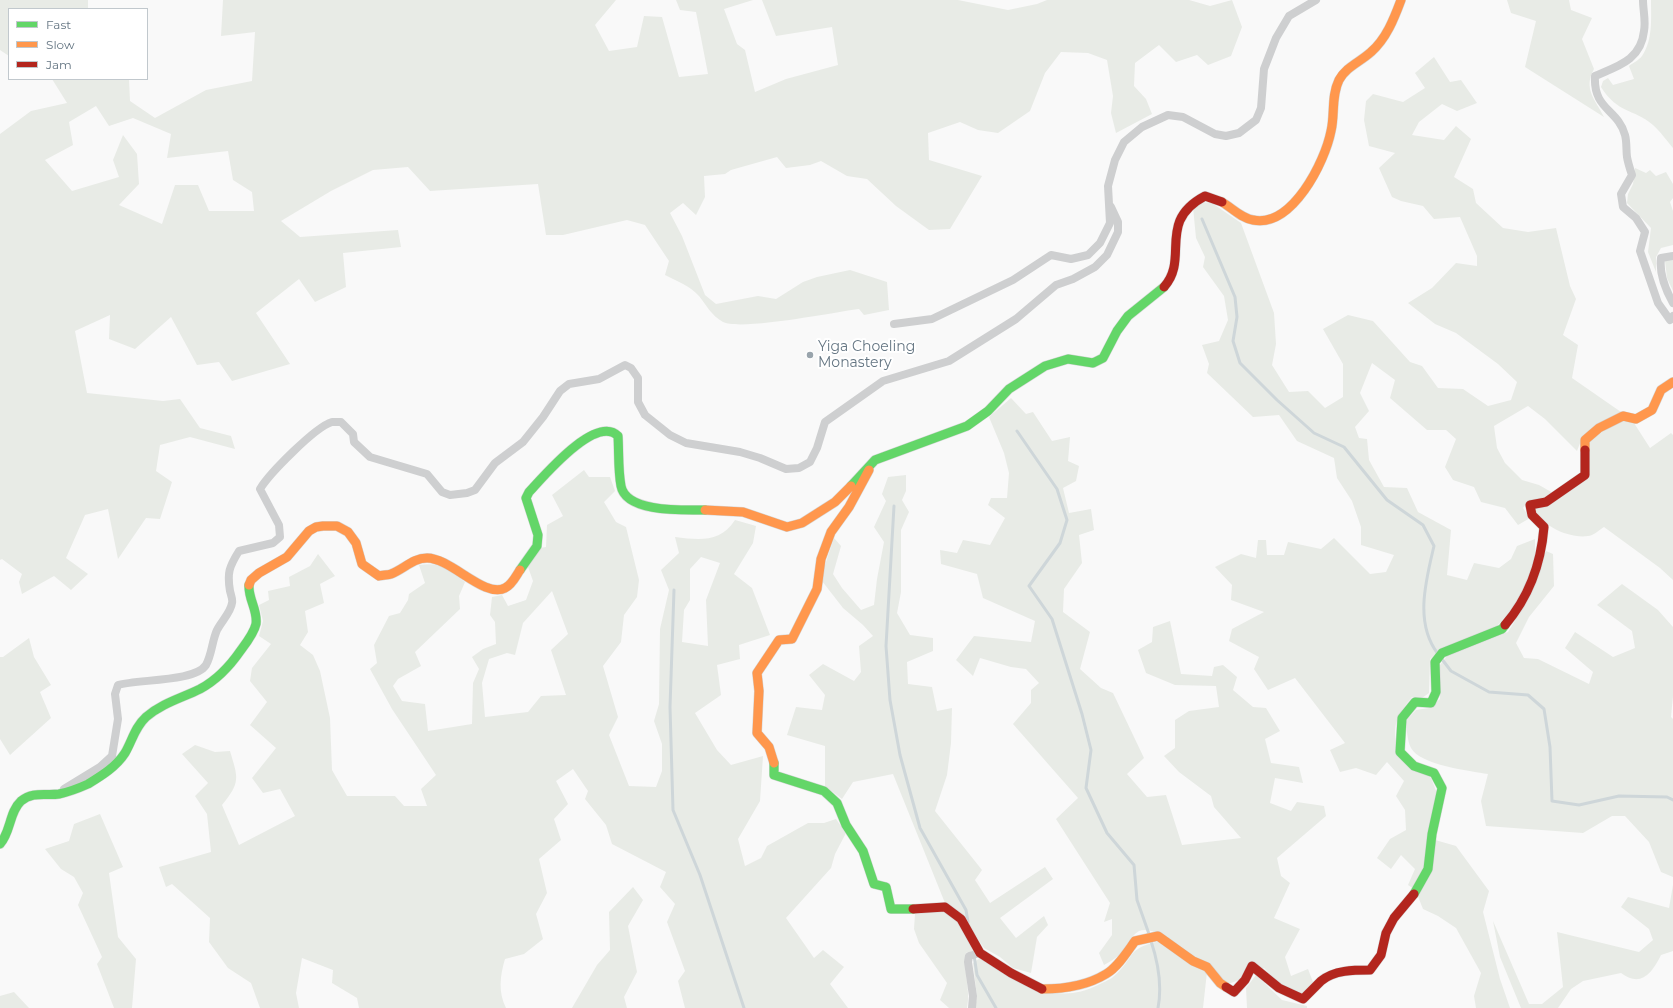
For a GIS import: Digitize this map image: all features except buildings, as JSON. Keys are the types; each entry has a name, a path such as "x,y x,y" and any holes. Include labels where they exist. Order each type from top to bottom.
{"main road":[{"path":"0,844 7,836 18,805 25,798 34,795 67,793 92,781 120,760 144,719 153,711 208,684 226,670 251,637 256,625 256,612 249,584 256,576 284,560 294,552 308,533 315,528 339,525 345,528 358,547 362,564 379,576 391,574 413,561 426,558 439,559 485,588 495,590 504,589 511,584 537,546 538,535 526,498 529,492 557,462 577,444 603,430 614,432 618,436 622,487 626,496 634,502 642,505 672,509 743,512 787,527 802,523 835,502 875,460 967,426 978,420 1009,389 1045,366 1068,359 1093,363 1103,358 1120,325 1129,315 1170,279 1173,268 1179,218 1190,203 1204,196 1220,200 1247,219 1259,222 1276,217 1294,203 1313,177 1327,153 1332,131 1334,101 1338,82 1345,71 1354,62 1370,53 1379,43 1401,0"},
{"path":"875,460 849,507 831,532 820,559 817,588 792,639 779,640 757,673 757,732 769,744 775,758 774,775 791,779 824,791 837,803 846,825 863,851 874,884 886,886 891,909 913,910 945,906 961,919 980,953 1011,973 1043,989 1076,986 1107,974 1124,958 1135,941 1158,936 1192,961 1207,967 1220,983 1234,992 1244,980 1252,966 1260,969 1269,982 1286,993 1303,999 1322,980 1345,971 1370,970 1380,956 1386,933 1394,918 1417,890 1428,869 1432,834 1442,788 1434,773 1414,766 1400,752 1402,718 1416,702 1431,703 1436,692 1435,662 1442,653 1502,629 1517,611 1533,580 1542,548 1544,527 1532,515 1530,505 1546,502 1585,475 1585,440 1599,428 1623,416 1636,419 1653,410 1659,392 1665,384 1673,382"}],"street":[{"path":"894,324 932,319 1013,280 1051,255 1071,259 1088,255 1100,243 1110,223 1111,207 1108,186 1115,160 1124,142 1142,127 1168,115 1183,117 1215,134 1226,136 1239,133 1256,120 1261,108 1264,70 1276,38 1290,16 1316,0"},
{"path":"1643,0 1645,30 1640,48 1624,64 1595,76 1594,90 1605,109 1618,120 1625,135 1627,156 1632,175 1621,194 1623,207 1636,218 1645,232 1640,251 1658,303 1670,320 1673,316"},
{"path":"56,794 100,767 112,756 118,719 115,694 118,685 128,682 171,679 190,675 205,666 211,653 217,631 232,604 228,575 231,564 239,551 273,543 280,537 279,525 260,489 272,473 318,430 331,422 341,422 353,434 354,442 370,457 427,474 442,492 450,496 475,490 479,482 495,463 523,442 543,417 560,391 569,384 599,379 626,365 631,368 638,378 638,402 645,415 670,435 686,443 740,452 760,458 786,469 799,468 810,462 817,448 825,422 883,381 949,361 1016,320 1056,285 1073,279 1095,266 1107,255 1118,232 1118,222 1111,207"},
{"path":"1673,256 1661,258 1659,269 1667,293 1673,303"},
{"path":"972,1008 973,996 968,962 969,956 980,953"}],"shaded area":[{"path":"0,0 88,0 88,8 8,8 8,55 0,50"},
{"path":"223,0 616,0 595,25 609,51 637,47 644,16 662,17 679,77 708,74 696,12 680,10 676,0 753,0 724,9 737,44 745,50 755,92 786,79 838,65 832,27 776,36 762,0 958,0 1008,10 1037,4 1047,0 1189,0 1210,6 1232,0 1242,27 1231,56 1208,65 1197,55 1176,62 1159,45 1135,63 1134,86 1146,99 1152,114 1116,133 1111,113 1113,96 1107,60 1088,53 1061,52 1045,73 1030,111 998,133 978,130 960,122 928,133 929,160 982,176 950,229 929,230 896,206 867,179 847,176 821,161 810,165 786,168 777,157 731,170 725,174 704,176 705,197 696,215 683,203 670,213 682,236 705,295 716,304 758,296 776,299 803,282 817,277 850,270 887,282 889,310 864,315 859,309 768,323 733,324 723,322 712,313 692,289 665,275 669,261 645,225 627,220 563,235 546,235 538,184 430,191 408,167 373,170 331,191 281,221 300,237 398,230 401,247 343,253 346,287 315,302 299,279 256,313 290,364 232,381 219,362 197,365 171,317 135,349 109,339 110,315 75,331 87,393 163,401 180,399 200,428 231,436 235,449 190,437 160,445 156,471 172,482 160,519 146,518 118,559 108,509 85,515 66,558 88,574 71,590 54,576 22,594 19,582 22,574 2,559 0,560 0,134 31,111 67,103 53,80 129,80 130,101 155,118 206,90 252,81 255,32 221,36","holes":["96,106 109,126 133,118 171,134 167,158 228,151 233,180 252,192 254,211 209,211 198,185 175,185 162,224 119,205 139,184 137,154 123,135 113,160 119,177 72,191 45,160 73,145 69,122"]},
{"path":"1507,0 1569,0 1571,10 1592,18 1582,39 1594,69 1591,76 1590,88 1604,117 1525,67 1536,21 1511,13"},
{"path":"1651,0 1673,0 1673,148 1653,125 1613,102 1601,87 1603,81 1608,78 1613,85 1634,79 1629,66 1638,60 1646,50 1651,29"},
{"path":"1434,57 1450,82 1461,80 1477,103 1457,111 1442,104 1419,122 1412,135 1444,140 1456,126 1471,139 1454,177 1473,189 1476,203 1503,228 1528,232 1556,228 1570,286 1576,299 1563,335 1578,345 1572,378 1621,412 1582,438 1577,451 1545,419 1528,406 1494,426 1497,448 1505,463 1522,480 1539,485 1553,493 1542,498 1528,501 1523,508 1530,518 1518,525 1505,508 1481,502 1474,487 1453,480 1445,467 1456,439 1446,430 1427,430 1390,398 1395,380 1372,363 1360,393 1369,411 1355,427 1359,438 1367,439 1369,460 1384,487 1407,488 1418,512 1451,530 1447,575 1467,580 1474,563 1499,568 1511,559 1517,546 1535,539 1535,561 1528,581 1513,608 1497,626 1441,649 1430,659 1429,693 1422,698 1412,697 1396,723 1395,735 1398,752 1431,778 1437,793 1425,866 1414,889 1408,885 1415,869 1401,855 1391,869 1377,858 1390,839 1406,830 1405,810 1396,796 1404,781 1387,762 1376,775 1356,768 1340,772 1330,750 1345,743 1295,678 1268,690 1254,669 1259,657 1229,641 1232,629 1264,612 1231,600 1232,585 1215,567 1241,554 1256,558 1258,540 1266,540 1267,555 1284,555 1288,542 1321,549 1334,538 1370,574 1386,572 1394,555 1361,545 1361,527 1352,501 1337,478 1334,458 1297,441 1279,415 1253,417 1207,373 1209,364 1202,345 1219,341 1228,320 1224,296 1203,267 1205,257 1196,238 1193,207 1200,202 1212,203 1241,223 1274,313 1276,344 1272,365 1289,392 1308,391 1325,408 1343,397 1343,364 1323,329 1348,315 1373,321 1410,362 1422,366 1438,388 1463,389 1488,406 1511,400 1517,382 1498,364 1456,333 1435,324 1408,303 1432,288 1456,263 1477,266 1477,256 1460,217 1434,219 1423,206 1401,201 1392,197 1379,168 1395,153 1369,146 1364,120 1366,101 1373,94 1403,102 1425,88 1415,73"},
{"path":"1635,168 1646,173 1650,170 1656,176 1666,172 1673,184 1673,198 1670,202 1673,211 1673,245 1661,248 1656,257 1656,272 1648,252 1651,228 1627,203 1628,194 1633,184"},
{"path":"1673,259 1673,291 1667,278 1665,261"},
{"path":"1011,398 1026,414 1033,412 1052,441 1070,437 1068,461 1079,466 1076,481 1063,488 1069,513 1091,509 1094,530 1079,535 1082,563 1064,589 1063,612 1090,632 1080,669 1101,688 1113,693 1144,758 1127,774 1147,797 1166,795 1182,845 1241,838 1214,807 1211,796 1179,772 1164,756 1175,748 1175,720 1189,711 1219,707 1216,686 1175,685 1146,673 1138,650 1152,642 1153,627 1170,621 1181,674 1212,676 1214,667 1223,665 1237,677 1233,690 1253,707 1266,708 1280,731 1265,739 1271,763 1299,767 1303,783 1275,778 1270,803 1291,811 1297,802 1324,806 1326,816 1277,858 1281,876 1290,883 1274,918 1300,929 1285,957 1291,976 1308,969 1313,982 1305,994 1285,990 1264,968 1239,980 1226,984 1197,959 1171,940 1148,930 1139,931 1136,933 1119,955 1104,965 1099,953 1112,935 1112,919 1104,922 1110,903 1056,819 1078,798 1013,724 1031,703 1031,690 1039,683 1026,669 1011,667 980,658 973,676 956,660 974,636 1031,642 1035,621 983,598 977,574 941,564 940,550 957,553 963,540 990,545 1005,518 988,505 991,498 1007,498 1009,473 1004,453 989,417"},
{"path":"1624,419 1634,423 1650,448 1671,433 1673,435 1673,580 1660,568 1604,527 1590,536 1564,533 1548,525 1542,520 1534,507 1588,475 1589,440"},
{"path":"584,470 589,477 610,477 615,491 604,502 616,522 626,527 639,580 637,597 624,615 621,642 603,666 618,717 609,735 629,786 656,787 662,771 662,744 654,721 659,704 660,629 669,590 661,570 679,553 675,537 701,539 716,536 723,533 735,520 756,526 753,543 734,574 752,588 770,635 739,645 740,659 717,665 721,695 695,713 717,750 731,765 763,756 760,801 738,839 745,866 761,858 767,846 808,823 824,823 836,819 846,833 835,854 831,868 786,918 814,958 823,950 844,967 830,984 848,1008 685,1008 678,981 685,971 667,922 675,904 660,887 666,872 612,844 606,825 585,799 588,791 573,769 556,781 568,804 554,819 561,840 539,859 547,893 536,914 543,939 524,954 505,959 502,972 501,990 503,1002 506,1008 359,1008 357,998 332,983 333,970 302,958 296,993 299,1008 260,1008 251,983 228,968 209,942 210,918 172,884 166,887 159,867 211,852 207,814 195,796 208,783 182,754 195,745 215,752 230,751 235,768 236,780 232,791 222,805 239,845 295,816 280,789 263,793 252,778 276,748 250,725 267,702 250,681 252,668 271,644 259,636 263,621 259,605 269,600 268,591 290,586 289,577 310,566 318,554 335,576 320,584 324,603 305,611 308,632 300,645 313,655 320,671 330,718 332,770 347,796 395,796 404,806 427,806 421,789 436,775 392,709 370,669 377,663 374,645 389,616 400,613 408,600 409,594 425,583 419,565 427,564 439,566 465,582 459,596 460,609 415,652 421,666 398,679 393,686 402,701 425,704 428,731 472,724 473,683 479,669 472,657 483,649 496,644 495,622 490,615 492,597 502,595 508,606 526,600 533,581 528,567 540,548 546,547 547,525 563,516 552,495","holes":["701,557 720,563 706,600 708,646 682,642 684,610 690,600 690,569","552,591 568,634 551,650 566,695 541,696 528,712 485,717 482,683 489,659 507,653 515,655 523,623"]},
{"path":"906,475 906,491 902,500 909,512 901,530 901,592 897,613 910,635 933,638 933,651 907,662 908,684 932,687 937,711 952,708 951,743 947,775 935,811 982,870 975,880 990,903 1045,867 1053,879 1000,918 1016,938 1044,916 1048,925 1037,937 1031,973 1013,968 1000,957 984,948 962,916 945,903 893,774 853,782 842,799 825,786 825,746 787,735 796,707 822,710 825,695 809,675 823,664 854,681 861,672 859,646 873,636 863,625 843,608 822,581 825,565 834,538 841,546 833,574 842,588 861,610 874,605 884,542 874,527 886,501 882,494 888,477"},
{"path":"1546,551 1553,554 1554,586 1529,617 1516,643 1524,658 1538,659 1589,684 1593,672 1565,648 1575,632 1613,657 1635,648 1632,631 1597,605 1622,584 1658,610 1673,627 1673,696 1671,717 1673,719 1673,877 1661,872 1649,842 1625,816 1612,816 1583,833 1486,826 1481,801 1488,774 1458,769 1435,763 1416,754 1411,748 1407,735 1406,721 1416,710 1429,708 1440,699 1440,665 1447,656 1508,632 1521,611"},
{"path":"29,638 34,657 51,685 40,692 51,718 10,755 0,739 0,657 3,657"},
{"path":"100,814 123,867 109,873 118,937 136,959 132,1008 114,1008 97,964 102,957 78,905 83,893 74,877 61,869 45,849 69,841 74,824"},
{"path":"1435,840 1456,846 1489,891 1483,912 1500,979 1510,1008 1476,1008 1474,996 1481,973 1456,928 1438,916 1423,909 1417,894"},
{"path":"1673,885 1673,951 1661,955 1650,973 1640,979 1634,979 1621,973 1583,981 1571,989 1558,1008 1521,1008 1500,957 1493,921 1529,1004 1542,1004 1563,987 1557,932 1639,952 1653,940 1649,929 1621,907 1628,897 1669,908"},
{"path":"633,887 643,900 628,926 637,972 624,997 627,1008 572,1008 597,965 610,950 609,912"},
{"path":"945,910 959,921 973,951 966,953 965,960 968,994 967,1008 949,1008 940,1000 947,983 919,943 914,929 915,914"},
{"path":"1161,941 1207,972 1203,1008 975,1008 977,997 973,963 980,958 1022,982 1036,988 1051,992 1066,993 1082,991 1108,980 1121,969 1136,950"},
{"path":"1256,975 1282,1000 1307,1006 1307,1008 1247,1008 1246,988"},
{"path":"14,992 29,1008 0,1008 0,996"}],"waterway":[{"path":"1202,219 1235,297 1237,317 1233,341 1240,363 1277,400 1314,433 1344,447 1387,500 1423,525 1434,546 1425,587 1424,615 1426,629 1438,654"},
{"path":"1017,431 1057,489 1067,520 1060,543 1029,586 1052,619 1082,714 1091,750 1086,788 1107,833 1134,865 1137,900 1149,934"},
{"path":"894,506 886,646 890,700 900,755 920,828 966,910 968,922"},
{"path":"674,590 670,707 673,810 700,875 744,1008"},
{"path":"1441,658 1451,671 1489,692 1528,695 1544,709 1550,747 1552,801 1579,805 1619,796 1667,797 1673,800"},
{"path":"1151,941 1159,974 1160,992 1158,1008"},
{"path":"974,955 977,975 996,1008"}],"traffic: fast":[{"path":"851,486 875,460 967,426 988,411 1009,389 1045,366 1068,359 1093,363 1103,358 1117,331 1128,316 1164,287"},
{"path":"520,570 537,546 538,535 526,498 529,492 558,461 584,440 597,433 608,431 618,436 621,486 625,495 633,501 644,505 671,510 705,510"},
{"path":"0,844 4,839 14,811 21,801 30,796 40,794 59,794 66,792 88,784 98,778 113,767 125,753 136,730 146,717 165,704 200,689 223,672 246,644 256,624 256,614 250,595 249,585"},
{"path":"1414,894 1428,869 1432,834 1442,788 1434,773 1414,766 1400,752 1402,718 1415,702 1431,703 1436,692 1435,662 1442,653 1502,629 1505,625"},
{"path":"774,763 774,775 824,791 837,803 846,825 863,851 874,884 886,887 891,909 913,909"}],"traffic: slow":[{"path":"1222,202 1241,215 1253,220 1267,220 1281,214 1293,204 1314,175 1328,144 1332,125 1335,92 1339,80 1349,68 1367,56 1381,41 1401,0"},
{"path":"1585,450 1585,440 1599,428 1623,416 1636,419 1652,410 1661,390 1673,382"},
{"path":"774,763 769,747 757,733 759,691 757,673 779,640 792,639 817,589 821,559 831,532 849,507 869,470"},
{"path":"705,510 743,512 787,527 802,523 835,502 851,486"},
{"path":"249,585 251,580 259,573 287,557 309,531 316,527 323,526 337,526 348,532 356,543 362,564 379,576 391,574 417,560 427,558 446,564 478,583 488,588 497,590 510,585 520,570"},
{"path":"1042,989 1075,986 1099,978 1110,971 1122,959 1135,941 1158,936 1193,961 1207,967 1220,983 1226,987"}],"traffic: jam":[{"path":"1164,287 1171,276 1174,264 1177,229 1182,217 1190,206 1205,196 1222,202"},
{"path":"1505,625 1521,603 1527,591 1537,567 1540,554 1544,527 1532,515 1530,505 1546,502 1585,475 1585,450"},
{"path":"1226,987 1234,992 1245,980 1252,966 1279,988 1303,999 1326,977 1338,973 1370,970 1381,955 1386,933 1394,918 1414,894"},
{"path":"913,909 945,907 961,919 980,953 1011,973 1042,989"}],"place":[{"name":"Yiga Choeling Monastery","path":"810,355"}]}
